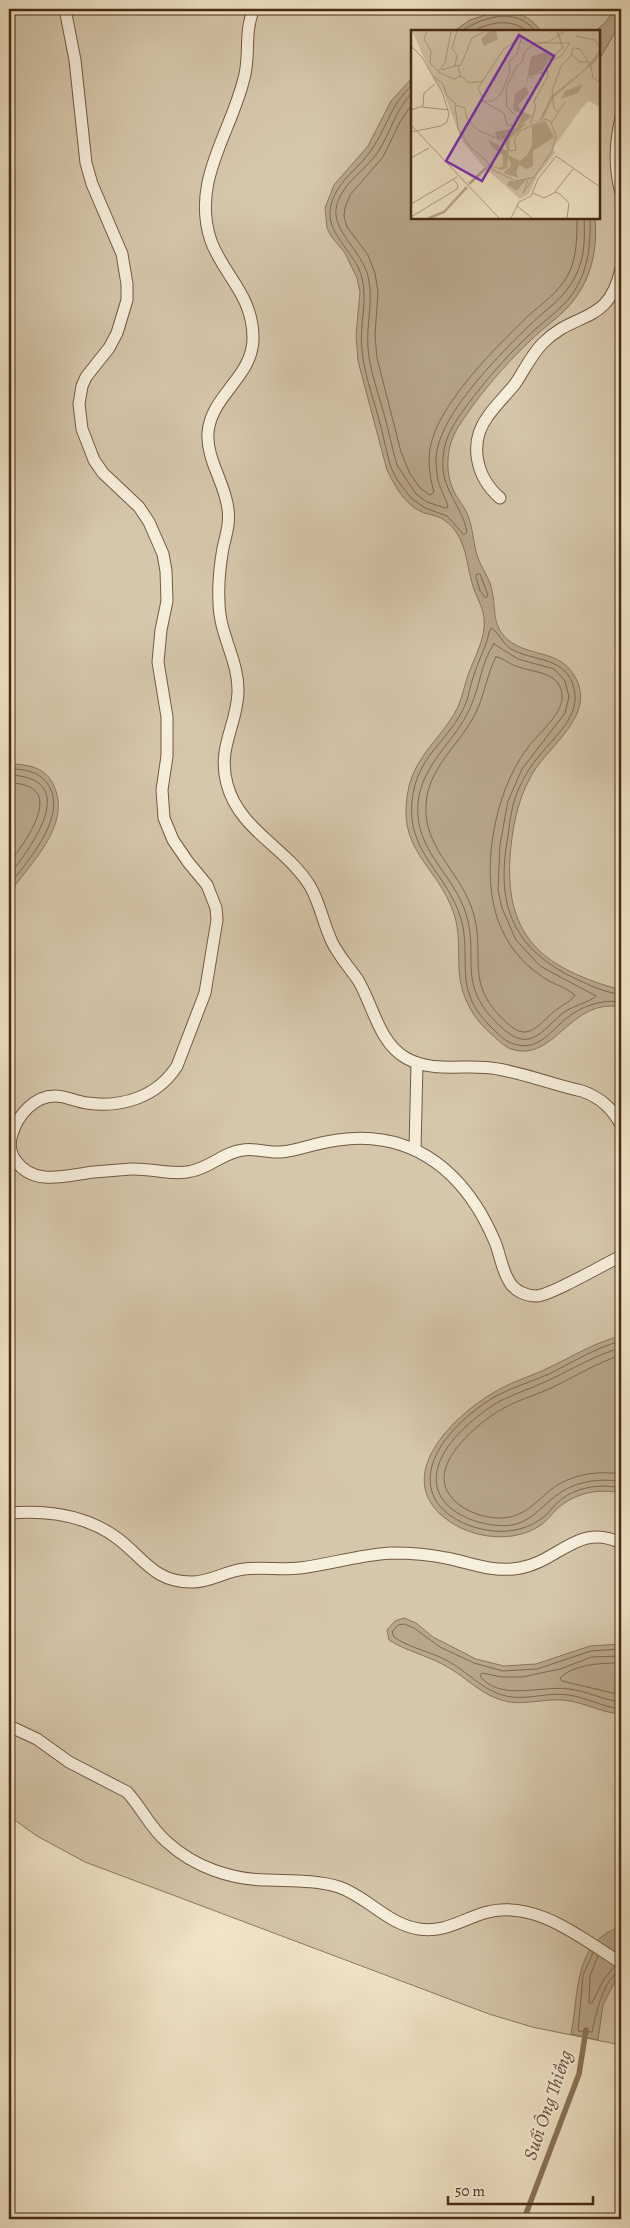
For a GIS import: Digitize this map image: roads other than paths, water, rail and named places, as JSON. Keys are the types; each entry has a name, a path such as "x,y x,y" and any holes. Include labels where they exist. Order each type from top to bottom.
{"lane":[{"path":"65,9 75,60 86,163 92,184 122,254 127,284 127,300 117,333 109,348 86,377 82,386 79,404 82,429 94,460 103,473 138,508 149,522 162,554 166,571 167,600 161,630 158,662 167,718 167,756 162,790 164,818 173,840 213,896 217,920 205,993 177,1066 163,1084 141,1097 112,1104 87,1103 55,1096 42,1099 25,1111 11,1130 11,1149 16,1162 30,1172 48,1178 133,1169 190,1172 236,1151 280,1152 350,1138 383,1140 415,1149 444,1167 467,1192 486,1221 508,1281 519,1291 534,1296 543,1295 621,1256"},
{"path":"254,9 248,26 246,71 241,92 212,164 206,192 205,209 211,242 244,299 253,334 249,359 244,370 216,406 208,429 209,450 229,511 229,524 219,587 220,619 238,680 238,705 225,742 224,770 231,797 239,812 260,837 301,873 310,886 320,908 330,940 368,998 390,1045 407,1059 417,1063 456,1068 493,1068 592,1094 608,1105 621,1125"},
{"path":"621,117 616,149 617,172 621,194"},
{"path":"500,498 492,490 480,471 476,448 482,426 512,388 542,344 562,328 584,319 602,308 615,290 621,268"},
{"path":"415,1149 417,1063"},
{"path":"9,1513 46,1513 88,1522 117,1538 138,1559 159,1574 191,1582 244,1569 299,1568 388,1554 428,1555 479,1568 506,1570 536,1564 582,1538 604,1537 621,1543"},
{"path":"9,1726 37,1739 69,1762 127,1792 154,1830 167,1843 182,1854 216,1871 252,1879 311,1882 339,1887 353,1893 391,1920 419,1929 446,1928 485,1913 515,1910 547,1918 621,1963"}],"water":[{"path":"615,9 621,9 621,22 600,58 600,30 596,30 605,23"},
{"path":"498,11 511,12 528,18 540,30 455,30 470,20"},
{"path":"411,79 411,219 595,219 594,254 587,276 576,297 559,316 516,354 481,395 457,429 448,455 448,470 451,484 469,518 477,555 491,586 496,620 500,631 512,643 521,648 550,657 567,666 574,675 580,690 580,704 575,717 530,778 518,806 510,857 510,886 515,910 523,930 536,947 552,961 594,982 621,990 621,1007 603,1007 588,1011 551,1040 539,1047 526,1051 511,1049 502,1044 483,1026 472,1011 464,995 460,978 458,934 454,914 447,897 412,842 407,826 406,808 412,776 421,759 457,708 482,640 484,618 458,535 444,520 422,512 410,504 397,488 387,470 358,361 356,335 360,292 357,278 345,253 327,228 325,208 334,185 368,146 391,101"},
{"path":"9,764 29,766 41,771 51,780 58,801 57,816 46,844 9,894"},
{"path":"621,1336 621,1493 604,1491 587,1493 571,1499 538,1527 526,1533 513,1536 500,1537 473,1533 449,1521 439,1513 427,1496 424,1479 428,1462 436,1445 463,1415 479,1402 506,1386 593,1346"},
{"path":"404,1618 416,1623 433,1637 476,1659 504,1666 536,1664 590,1646 621,1644 621,1714 570,1701 554,1700 517,1703 491,1696 444,1665 389,1640 387,1630 395,1621"},
{"path":"621,1927 621,1975 613,1985 603,2005 598,2040 571,2034 578,1986 586,1956 594,1944 605,1934"}],"waterway":[{"name":"Suối Ông Thiềng","path":"524,2219 579,2074 586,2030"}]}
